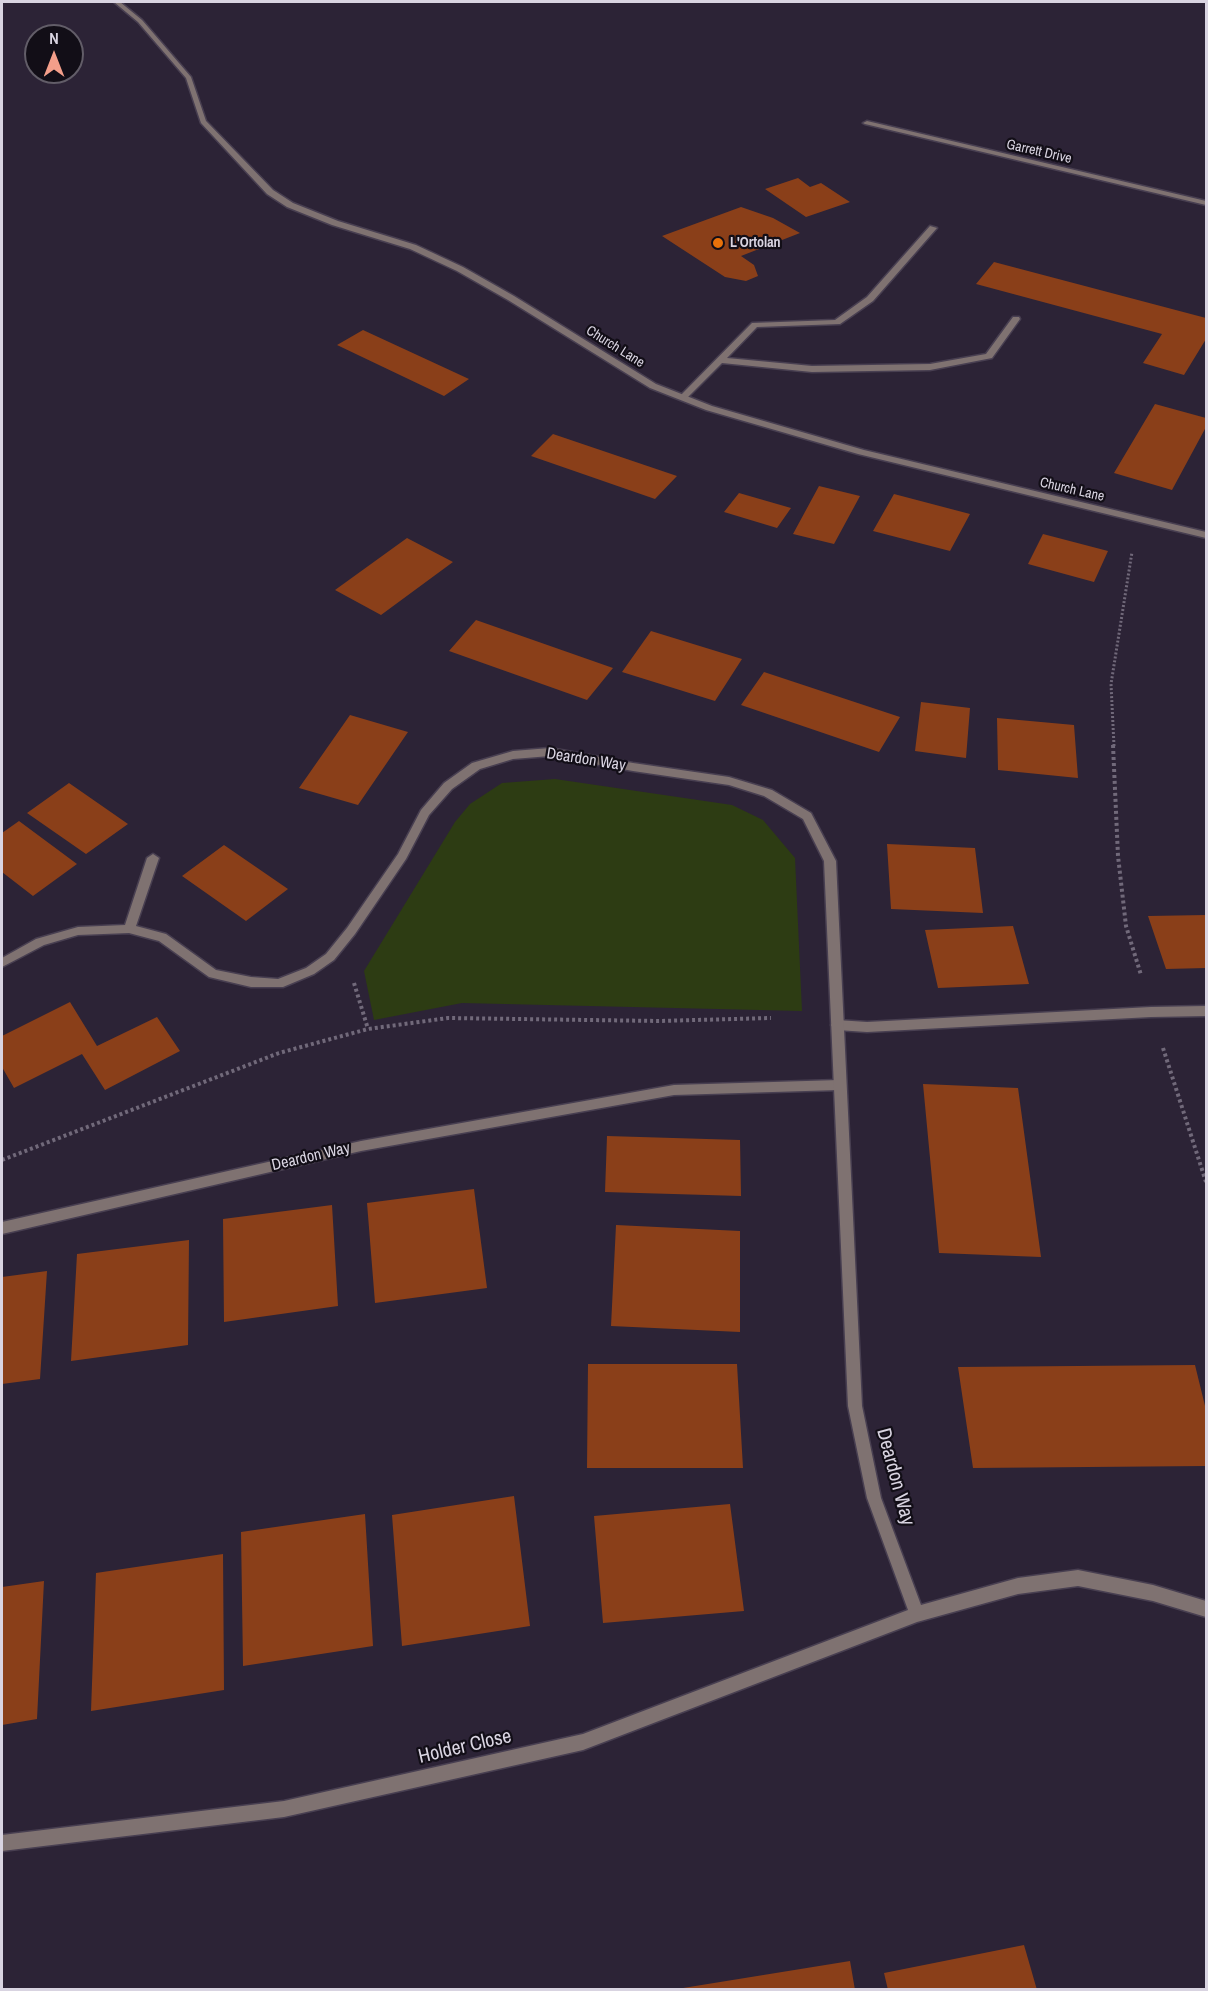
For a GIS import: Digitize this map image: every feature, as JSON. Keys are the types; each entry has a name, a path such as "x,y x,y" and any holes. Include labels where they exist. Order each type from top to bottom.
{"street":[{"name":"Church Lane","path":"117,2 140,21 189,78 203,122 270,192 299,208 335,223 412,248 460,270 511,298 653,386 709,408 861,452 1206,535"},
{"name":"Garrett Drive","path":"867,123 1206,203"},
{"path":"683,397 755,325 837,322 870,299 933,228"},
{"path":"719,360 812,369 930,367 989,356 1016,319"},
{"name":"Deardon Way","path":"2,963 40,942 78,931 129,929 162,937 213,974 251,982 279,984 310,971 330,957 402,856 425,813 448,786 476,766 513,755 550,752 729,781 768,793 807,816 830,861 855,1406 874,1498 917,1614"},
{"path":"129,929 153,858"},
{"path":"837,1025 867,1027 1206,1011"},
{"name":"Deardon Way","path":"2,1228 361,1146 674,1089 839,1085"},
{"path":"917,1614 1017,1586 1078,1578 1153,1593 1206,1610"},
{"name":"Holder Close","path":"2,1843 284,1809 583,1742 917,1614"}],"path":[{"path":"1140,519 1120,610 1111,684 1118,844 1126,926 1206,1182"},
{"path":"330,957 350,972 368,1029"},
{"path":"2,1160 279,1053 368,1029 448,1018 659,1021 771,1018"}],"green space":[{"path":"555,779 732,805 763,820 795,858 802,1011 462,1003 374,1020 364,971 455,822 470,804 502,783"}],"building":[{"path":"798,178 810,187 821,183 850,202 806,217 765,189"},
{"path":"741,207 773,218 800,233 741,256 754,265 758,276 746,281 725,277 662,236"},
{"path":"994,262 1206,318 1206,339 1184,375 1143,363 1162,334 976,284"},
{"path":"363,330 469,379 444,396 337,345"},
{"path":"1155,404 1206,418 1206,427 1172,490 1114,473"},
{"path":"553,434 677,476 655,499 531,456"},
{"path":"819,486 860,496 834,544 793,534"},
{"path":"739,493 791,508 777,528 724,512"},
{"path":"894,494 970,514 950,551 873,531"},
{"path":"1043,534 1108,551 1094,582 1028,564"},
{"path":"407,538 453,562 381,615 335,590"},
{"path":"476,620 613,668 587,700 449,651"},
{"path":"651,631 742,659 715,701 622,672"},
{"path":"764,672 900,717 879,752 741,705"},
{"path":"921,702 970,708 966,758 915,751"},
{"path":"350,715 408,732 358,805 299,788"},
{"path":"997,718 1074,725 1078,778 998,770"},
{"path":"69,783 128,824 86,854 27,813"},
{"path":"19,821 77,864 33,896 2,872 2,833"},
{"path":"887,844 975,848 983,913 891,909"},
{"path":"224,845 288,889 246,921 182,876"},
{"path":"1206,915 1206,968 1166,969 1148,916"},
{"path":"1013,926 1029,984 938,988 925,930"},
{"path":"70,1002 97,1046 157,1017 180,1051 105,1090 82,1054 14,1088 2,1067 2,1036"},
{"path":"923,1084 1018,1088 1041,1257 939,1253"},
{"path":"607,1136 740,1140 741,1196 605,1192"},
{"path":"474,1189 487,1288 375,1303 367,1203"},
{"path":"332,1205 338,1306 224,1322 223,1219"},
{"path":"616,1225 740,1231 740,1332 611,1326"},
{"path":"189,1240 188,1345 71,1361 77,1254"},
{"path":"47,1271 40,1379 2,1384 2,1277"},
{"path":"588,1364 737,1364 743,1468 587,1468"},
{"path":"1195,1365 1206,1410 1206,1466 973,1468 958,1367"},
{"path":"514,1496 530,1626 402,1646 392,1515"},
{"path":"730,1504 744,1611 603,1623 594,1516"},
{"path":"365,1514 373,1646 243,1666 241,1532"},
{"path":"223,1554 224,1690 91,1711 96,1573"},
{"path":"44,1581 37,1719 2,1725 2,1587"},
{"path":"1024,1945 1037,1990 888,1990 884,1973"},
{"path":"850,1961 855,1990 684,1990 683,1988"}],"place":[{"name":"L'Ortolan","path":"718,243"}]}
